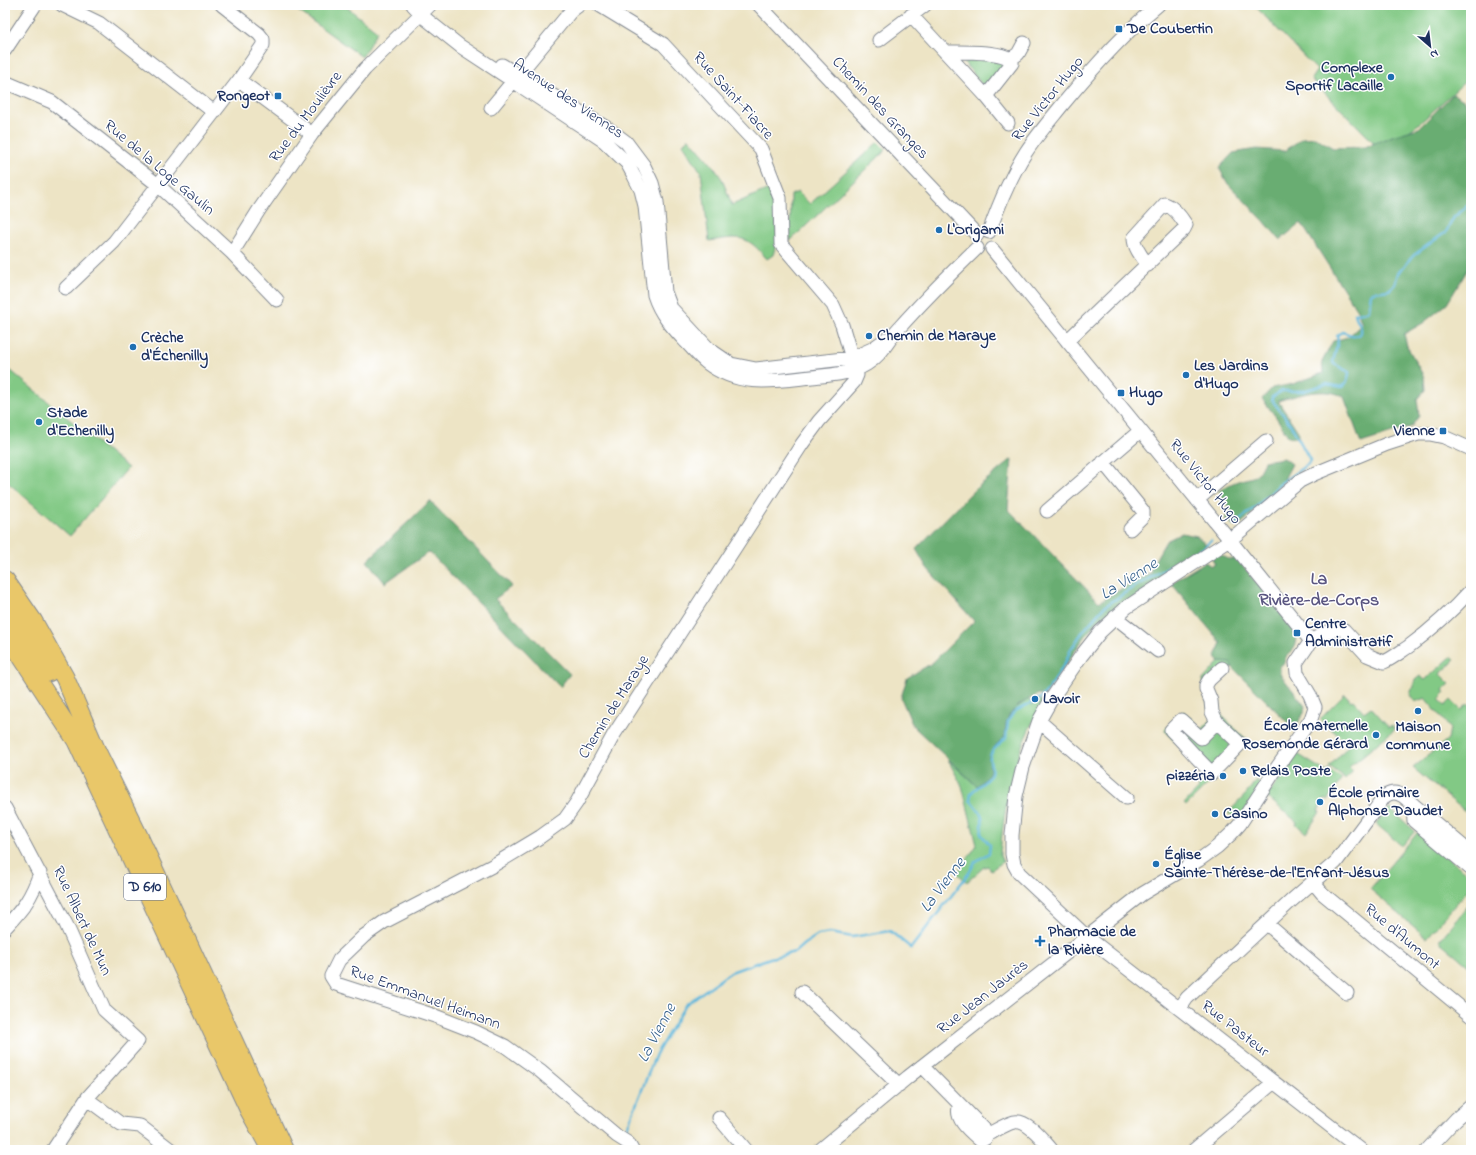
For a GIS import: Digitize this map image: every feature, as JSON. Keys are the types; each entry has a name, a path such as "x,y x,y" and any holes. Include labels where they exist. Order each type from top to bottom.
{"highway":[{"path":"5,580 33,621 65,678 97,752"},
{"name":"D 610","path":"5,608 47,670 97,752 138,835 284,1150"},
{"name":"D 610","path":"5,631 76,740 249,1110 271,1150"}],"street":[{"path":"5,50 35,5"},
{"path":"62,5 99,23 214,112"},
{"path":"66,288 114,242 239,80 263,45 263,39 259,34 222,5"},
{"path":"491,108 571,11 579,5"},
{"name":"Rue Saint-Fiacre","path":"599,5 663,44 761,149 780,198 780,244 833,305 842,325 854,364"},
{"name":"Chemin des Granges","path":"759,5 983,233"},
{"path":"879,40 925,5"},
{"name":"Rue Victor Hugo","path":"983,233 1012,176 1027,151 1053,116 1089,74 1136,24 1158,5"},
{"name":"Avenue des Viennes","path":"422,8 435,26 447,35 470,45 516,79 610,130 626,142 644,166 652,183 657,202 665,292 672,308 709,349 732,364 756,369 854,364 897,330 976,248"},
{"name":"Rue du Moulièvre","path":"232,253 259,210 312,134 365,69 422,8"},
{"path":"911,16 986,96 1008,123"},
{"path":"1010,59 1018,54 1024,43"},
{"path":"945,52 976,52 1005,56 1010,59 1012,63 986,96"},
{"path":"239,80 312,134"},
{"name":"Rue de la Loge Gaulin","path":"5,82 52,102 158,185 232,253 277,300"},
{"path":"983,233 994,238 994,246 992,249 984,252 976,248 974,241 983,233"},
{"name":"Rue Victor Hugo","path":"992,249 1230,540 1127,606 1100,632 1081,656 1052,698 1039,721 1023,767 1016,796 1012,835 1012,854 1014,864 1019,873 1087,937"},
{"path":"1067,341 1148,265"},
{"name":"Chemin de Maraye","path":"336,984 331,976 338,960 364,936 390,918 492,866 540,837 564,819 577,802 613,736 802,444 819,421 854,382 857,375 854,364"},
{"path":"1048,511 1140,431"},
{"path":"1471,449 1444,437 1430,434 1418,434 1387,444 1329,467 1300,481 1230,540 1311,640 1339,628 1344,630 1367,655 1384,662 1421,637 1456,606 1471,590"},
{"path":"1197,500 1266,441"},
{"path":"1103,462 1142,511 1143,516 1130,529"},
{"path":"1116,617 1158,651"},
{"name":"Rue Jean Jaurès","path":"820,1150 922,1066 1142,894 1215,849 1240,824 1276,768 1311,719 1315,707 1297,673 1296,663 1311,640"},
{"path":"1201,738 1181,720 1171,730 1190,749 1192,754 1212,773 1240,744 1217,722 1212,712 1212,706 1206,689 1206,685 1222,668"},
{"path":"1039,721 1127,798"},
{"path":"1190,749 1217,722"},
{"path":"1180,1008 1188,998 1267,924 1336,862 1385,796 1390,793 1396,792 1403,796 1471,853"},
{"path":"1413,804 1414,821 1471,869"},
{"name":"Rue Albert de Mun","path":"5,808 56,904 104,1010 138,1041 87,1099"},
{"path":"5,928 26,905 34,890 40,873"},
{"name":"Rue d'Aumont","path":"1313,882 1322,893 1471,1016"},
{"path":"26,905 38,899 45,899 56,904"},
{"path":"1267,924 1347,993"},
{"name":"Rue Pasteur","path":"1087,937 1361,1150"},
{"name":"Rue Emmanuel Heimann","path":"336,984 435,1016 476,1032 505,1046 540,1071 617,1136 628,1143 632,1150"},
{"path":"802,992 899,1085"},
{"path":"922,1066 987,1132 991,1133 1018,1121 1029,1127 1051,1148"},
{"path":"1194,1150 1274,1082"},
{"path":"53,1150 87,1099 121,1124 140,1126 171,1150"},
{"path":"1427,1150 1456,1119 1471,1106"},
{"path":"719,1118 746,1150"}],"green space":[{"path":"290,5 344,5 377,31 362,57"},
{"name":"Complexe Sportif Lacaille","path":"1254,5 1471,5 1471,76 1420,123 1382,151 1311,79 1317,70"},
{"path":"966,56 1003,61 1004,64 987,87 984,87 963,61 963,58"},
{"path":"1453,94 1465,101 1471,115 1471,264 1447,304 1423,323 1404,334 1407,346 1424,377 1425,390 1417,399 1419,416 1411,427 1361,443 1344,397 1328,392 1311,393 1278,401 1299,433 1299,438 1288,436 1262,399 1272,388 1293,384 1323,373 1322,362 1333,341 1348,337 1362,324 1357,310 1301,223 1280,240 1264,221 1228,184 1219,168 1233,153 1256,149 1285,151 1302,138 1315,137 1333,148 1365,147 1392,136 1419,128"},
{"path":"689,138 722,179 732,205 771,188 775,197 777,241 773,255 767,259 753,245 741,239 728,238 709,241 701,172 683,144"},
{"path":"878,142 886,150 790,241 791,195 798,192 810,204"},
{"name":"Stade d'Echenilly","path":"10,370 128,468 70,536 5,480 5,376"},
{"path":"1284,458 1292,464 1280,487 1237,527 1225,519 1230,510 1219,491 1233,483 1255,476 1264,461"},
{"path":"1012,459 1008,509 1099,602 1138,579 1151,574 1151,567 1166,541 1182,533 1197,536 1205,543 1205,547 1201,555 1095,624 1045,696 1039,694 1020,704 1012,711 1006,723 1005,736 996,745 989,756 990,771 984,780 977,786 913,726 901,698 907,678 932,663 974,621 927,568 916,549 973,491"},
{"path":"430,501 512,586 495,599 570,674 560,687 429,552 385,583 367,561"},
{"path":"1219,553 1228,558 1237,558 1297,633 1294,649 1280,666 1280,674 1305,706 1304,713 1294,729 1232,667 1230,663 1219,662 1215,656 1221,643 1171,583 1205,562 1211,566 1215,564 1211,557"},
{"path":"1451,657 1455,660 1440,674 1450,684 1443,690 1445,693 1439,699 1445,706 1451,700 1461,710 1468,704 1471,707 1471,816 1413,768 1448,739 1450,728 1425,698 1415,702 1410,695 1415,680 1420,676 1425,680"},
{"path":"1219,662 1231,663 1232,667 1213,686 1217,711 1248,741 1212,777 1211,781 1186,806 1184,804 1199,788 1197,786 1207,774 1164,730 1183,711 1202,729 1212,719 1202,681"},
{"path":"1345,694 1364,712 1371,707 1389,727 1392,725 1395,729 1349,767 1353,771 1345,780 1329,767 1349,745 1320,719"},
{"path":"1029,699 1032,705 1041,700 1044,704 1025,738 1018,756 1004,816 1000,855 1003,862 991,870 988,866 984,867 967,882 957,873 977,845 962,786 948,760 977,786 990,771 992,751 1005,736 1007,722 1011,713"},
{"path":"1296,753 1326,772 1328,770 1342,779 1327,801 1325,799 1318,811 1320,812 1306,833 1296,824 1297,822 1267,797"},
{"path":"1256,780 1262,785 1240,820 1228,813 1247,793"},
{"path":"1389,808 1415,831 1402,846 1376,824"},
{"path":"1418,832 1471,877 1471,886 1427,938 1370,889"},
{"path":"1471,902 1471,968 1439,941"}],"waterway":[{"name":"La Vienne","path":"1233,525 1256,507 1281,483 1308,464 1310,460 1291,425 1272,400 1272,397 1282,391 1303,391 1326,384 1342,387 1346,384 1349,372 1333,362 1338,341 1337,335 1342,332 1359,335 1361,333 1361,327 1355,313 1366,312 1369,310 1371,293 1389,290 1395,284 1398,273 1414,255 1446,232 1454,217 1471,203"},
{"name":"La Vienne","path":"625,1133 656,1054 686,1004 731,972 770,958 795,952 818,935 830,933 852,937 890,931 911,948 969,873 975,862 989,853 990,845 981,834 983,823 981,815 970,800 971,793 985,781 991,773 991,754 994,749 1006,738 1008,721 1014,712 1042,697 1053,683 1071,649 1084,630 1104,607 1132,588 1205,547 1211,540"}],"place":[{"name":"De Coubertin","path":"1119,29"},
{"name":"Complexe Sportif Lacaille","path":"1391,77"},
{"name":"Rongeot","path":"278,96"},
{"name":"L'Origami","path":"939,230"},
{"name":"Chemin de Maraye","path":"869,336"},
{"name":"Crèche d'Échenilly","path":"133,347"},
{"name":"Les Jardins d'Hugo","path":"1186,375"},
{"name":"Hugo","path":"1121,393"},
{"name":"Stade d'Echenilly","path":"39,422"},
{"name":"Vienne","path":"1443,431"},
{"name":"Centre Administratif","path":"1297,633"},
{"name":"Lavoir","path":"1035,699"},
{"name":"Maison commune","path":"1418,711"},
{"name":"École maternelle Rosemonde Gérard","path":"1376,735"},
{"name":"Relais Poste","path":"1243,771"},
{"name":"pizzéria","path":"1223,776"},
{"name":"École primaire Alphonse Daudet","path":"1320,802"},
{"name":"Casino","path":"1215,814"},
{"name":"Église Sainte-Thérèse-de-l'Enfant-Jésus","path":"1156,864"},
{"name":"Pharmacie de la Rivière","path":"1040,941"}],"district":[{"name":"La Rivière-de-Corps","path":"1319,590"}]}
